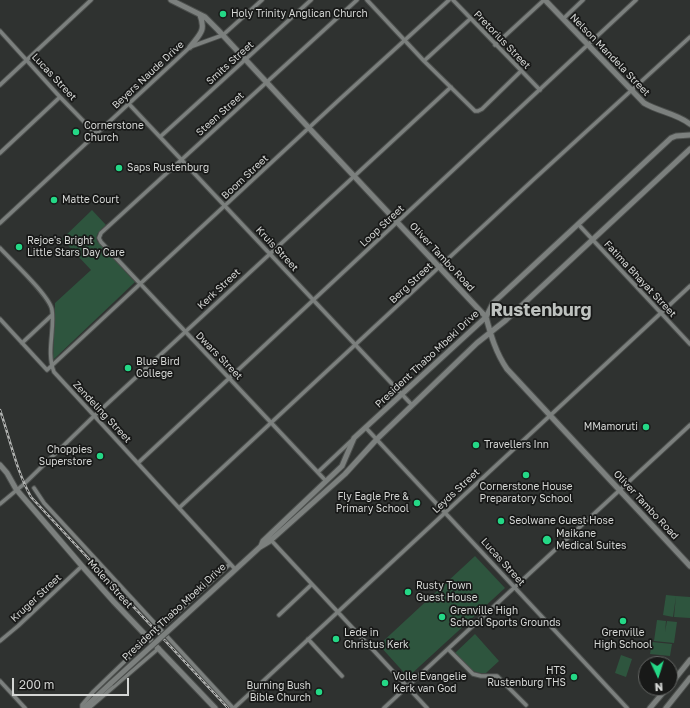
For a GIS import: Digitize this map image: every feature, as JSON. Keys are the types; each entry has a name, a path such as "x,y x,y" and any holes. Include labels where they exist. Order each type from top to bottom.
{"street":[{"path":"0,85 91,0"},
{"name":"Oliver Tambo Road","path":"171,0 208,20 223,35 266,83 486,317 489,332 507,369 690,566"},
{"name":"Beyers Naude Drive","path":"0,223 190,47 223,35 262,0"},
{"name":"Smits Street","path":"160,137 311,0"},
{"name":"Steen Street","path":"101,242 99,238 101,233 357,0"},
{"path":"367,0 424,61 473,110 477,112 521,71"},
{"name":"Boom Street","path":"52,366 449,0"},
{"name":"Pretorius Street","path":"453,0 540,90"},
{"path":"496,45 544,0"},
{"name":"Nelson Mandela Street","path":"544,0 644,103 652,108 678,116 690,124"},
{"path":"563,19 582,0"},
{"name":"Loop Street","path":"138,463 398,223 636,0"},
{"path":"190,47 203,30 203,22 200,15"},
{"path":"424,61 470,19"},
{"name":"Lucas Street","path":"0,31 96,134"},
{"name":"Berg Street","path":"179,508 690,36"},
{"name":"Kerk Street","path":"0,504 16,489 24,484 94,416 269,253 451,87"},
{"path":"0,153 60,97"},
{"name":"Kruis Street","path":"129,104 412,405"},
{"name":"President Thabo Mbeki Drive","path":"83,708 260,547 270,535 342,466 354,438 486,317 493,302 671,138 690,135"},
{"name":"President Thabo Mbeki Drive","path":"260,547 270,541 344,474 377,439 489,332 506,320 690,149"},
{"name":"Fatima Bhayat Street","path":"578,224 690,344"},
{"name":"Dwars Street","path":"101,242 326,481"},
{"path":"0,248 48,301 51,307 52,366 47,370 0,319"},
{"name":"Leyds Street","path":"233,708 690,286"},
{"path":"22,343 52,314"},
{"name":"Zendeling Street","path":"52,366 54,372 235,569"},
{"path":"384,708 690,425"},
{"name":"Lucas Street","path":"366,428 446,512 627,708"},
{"path":"318,472 354,438"},
{"name":"Molen Street","path":"0,465 7,473 16,489 82,566 114,602 215,708"},
{"name":"Molen Street","path":"34,488 44,503 233,708"},
{"path":"270,535 270,541 427,708"},
{"path":"165,624 230,564"},
{"name":"Kruger Street","path":"0,641 82,566"},
{"path":"279,615 311,585"},
{"path":"308,639 342,676"},
{"path":"83,708 82,705 93,692 147,640"},
{"path":"89,708 159,648"},
{"path":"448,649 472,674 480,676 497,676 526,706"},
{"path":"678,675 690,660"},
{"path":"666,708 690,678"},
{"path":"0,681 25,708"},
{"path":"650,708 660,696"}],"green space":[{"path":"92,210 106,225 100,230 97,241 135,282 53,360 55,303 91,270 62,239"},
{"name":"Grenville High School Sports Grounds","path":"475,556 505,588 408,677 379,645"},
{"path":"666,595 676,596 673,617 663,615"},
{"path":"676,596 690,597 690,618 674,617"},
{"path":"657,620 666,621 665,632 667,621 677,622 674,643 654,641"},
{"path":"475,634 499,661 486,673 476,672 468,668 455,653"},
{"path":"652,642 672,644 670,656 650,654"},
{"path":"621,655 632,659 626,677 615,673"}],"tunnel":[{"path":"148,640 165,624"}],"railway":[{"path":"0,410 17,465 31,497 228,708"}],"place":[{"name":"Holy Trinity Anglican Church","path":"223,14"},
{"name":"Cornerstone Church","path":"76,132"},
{"name":"Saps Rustenburg","path":"119,168"},
{"name":"Matte Court","path":"54,200"},
{"name":"Rejoe's Bright Little Stars Day Care","path":"19,247"},
{"name":"Blue Bird College","path":"128,368"},
{"name":"MMamoruti","path":"646,427"},
{"name":"Travellers Inn","path":"476,445"},
{"name":"Choppies Superstore","path":"100,456"},
{"name":"Cornerstone House Preparatory School","path":"526,475"},
{"name":"Fly Eagle Pre & Primary School","path":"417,503"},
{"name":"Seolwane Guest Hose","path":"501,521"},
{"name":"Maikane Medical Suites","path":"547,540"},
{"name":"Rusty Town Guest House","path":"408,592"},
{"name":"Grenville High School Sports Grounds","path":"442,617"},
{"name":"Grenville High School","path":"623,621"},
{"name":"Lede in Christus Kerk","path":"336,639"},
{"name":"HTS Rustenburg THS","path":"574,677"},
{"name":"Volle Evangelie Kerk van God","path":"385,683"},
{"name":"Burning Bush Bible Church","path":"319,692"}],"district":[{"name":"Rustenburg","path":"541,310"}]}
